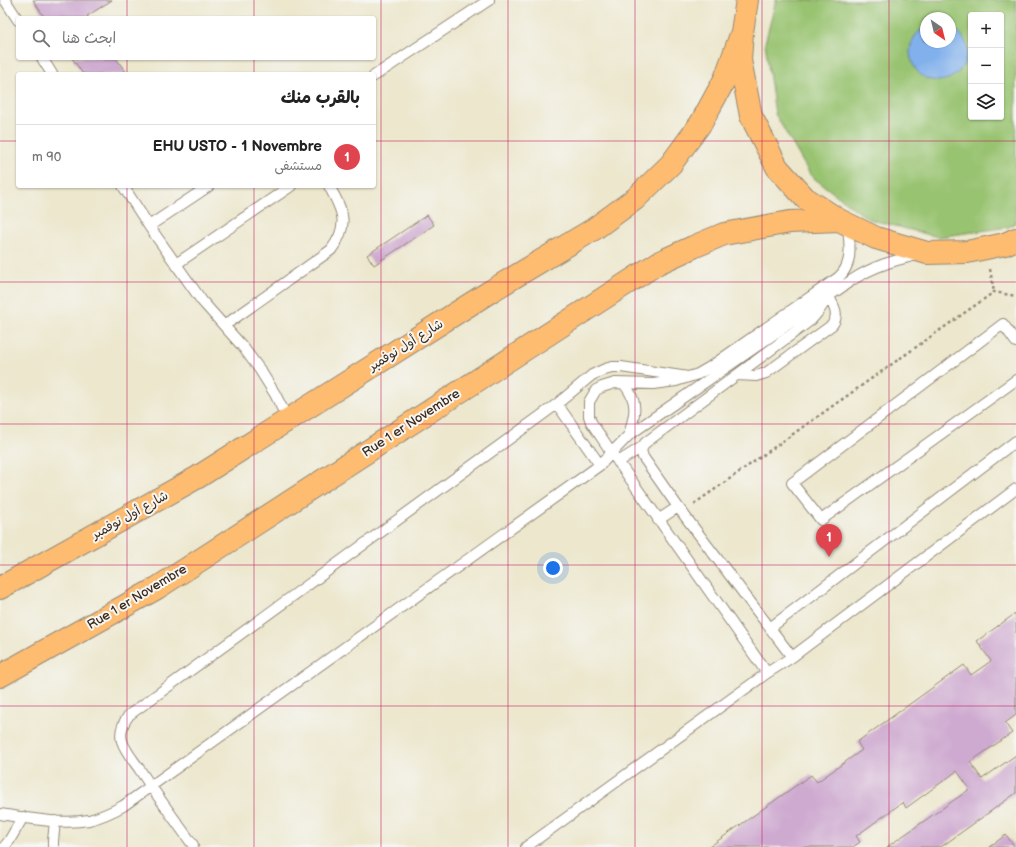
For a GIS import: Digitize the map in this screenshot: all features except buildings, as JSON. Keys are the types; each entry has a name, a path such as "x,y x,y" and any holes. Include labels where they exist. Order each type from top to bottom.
{"main road":[{"path":"746,0 740,60 751,116 777,167 805,198 844,223 876,238 927,253 967,252 1006,244 1016,239"},
{"name":"شارع أول نوفمبر","path":"0,588 198,477 491,291 594,229 635,199 671,164 701,123 725,79 742,32"},
{"name":"Rue 1 er Novembre","path":"0,676 157,588 658,264 724,234 790,222 844,223"}],"lane":[{"path":"5,0 16,17"},
{"path":"376,75 489,0"},
{"path":"43,60 51,72"},
{"path":"124,188 202,301 225,325 260,370 275,394 288,420"},
{"path":"149,226 206,188"},
{"path":"176,264 288,188"},
{"path":"225,325 331,250 338,240 342,230 343,218 341,207 330,188"},
{"path":"0,814 55,821 72,822 90,820 108,814 123,806 151,787 600,465 630,435 826,292 844,272 850,260 844,223"},
{"path":"767,673 612,453 589,416 589,402 596,390 602,386 615,383 664,383 698,374 826,292 875,267 888,262 927,253"},
{"path":"618,462 642,447 645,443 814,317 826,292"},
{"path":"737,375 756,376 766,373 832,325 836,318 836,310 826,292"},
{"path":"1016,342 1003,324 792,483 821,520 1016,380"},
{"path":"193,845 125,748 121,731 123,723 129,716 557,404 592,375 612,367 621,367 688,377"},
{"path":"624,384 632,395 635,408 635,415 630,435"},
{"path":"557,404 600,465"},
{"path":"770,628 1016,441"},
{"path":"642,447 641,450 644,457 680,510 792,657"},
{"path":"526,847 767,673 792,657 1016,488"},
{"path":"658,520 680,510"},
{"path":"4,847 23,817"},
{"path":"53,847 55,821"}],"path":[{"path":"680,510 994,292 1016,296"}],"green space":[{"path":"776,0 1016,0 1016,222 1009,227 938,237 868,219 811,176 775,114 765,43"}],"water":[{"path":"956,30 966,43 967,50 966,59 961,70 953,77 944,80 935,81 926,78 918,72 913,63 910,52 910,48 915,37 920,31 920,48 956,48"}],"place":[{"name":"EHU USTO - 1 Novembre","path":"829,557"}]}
